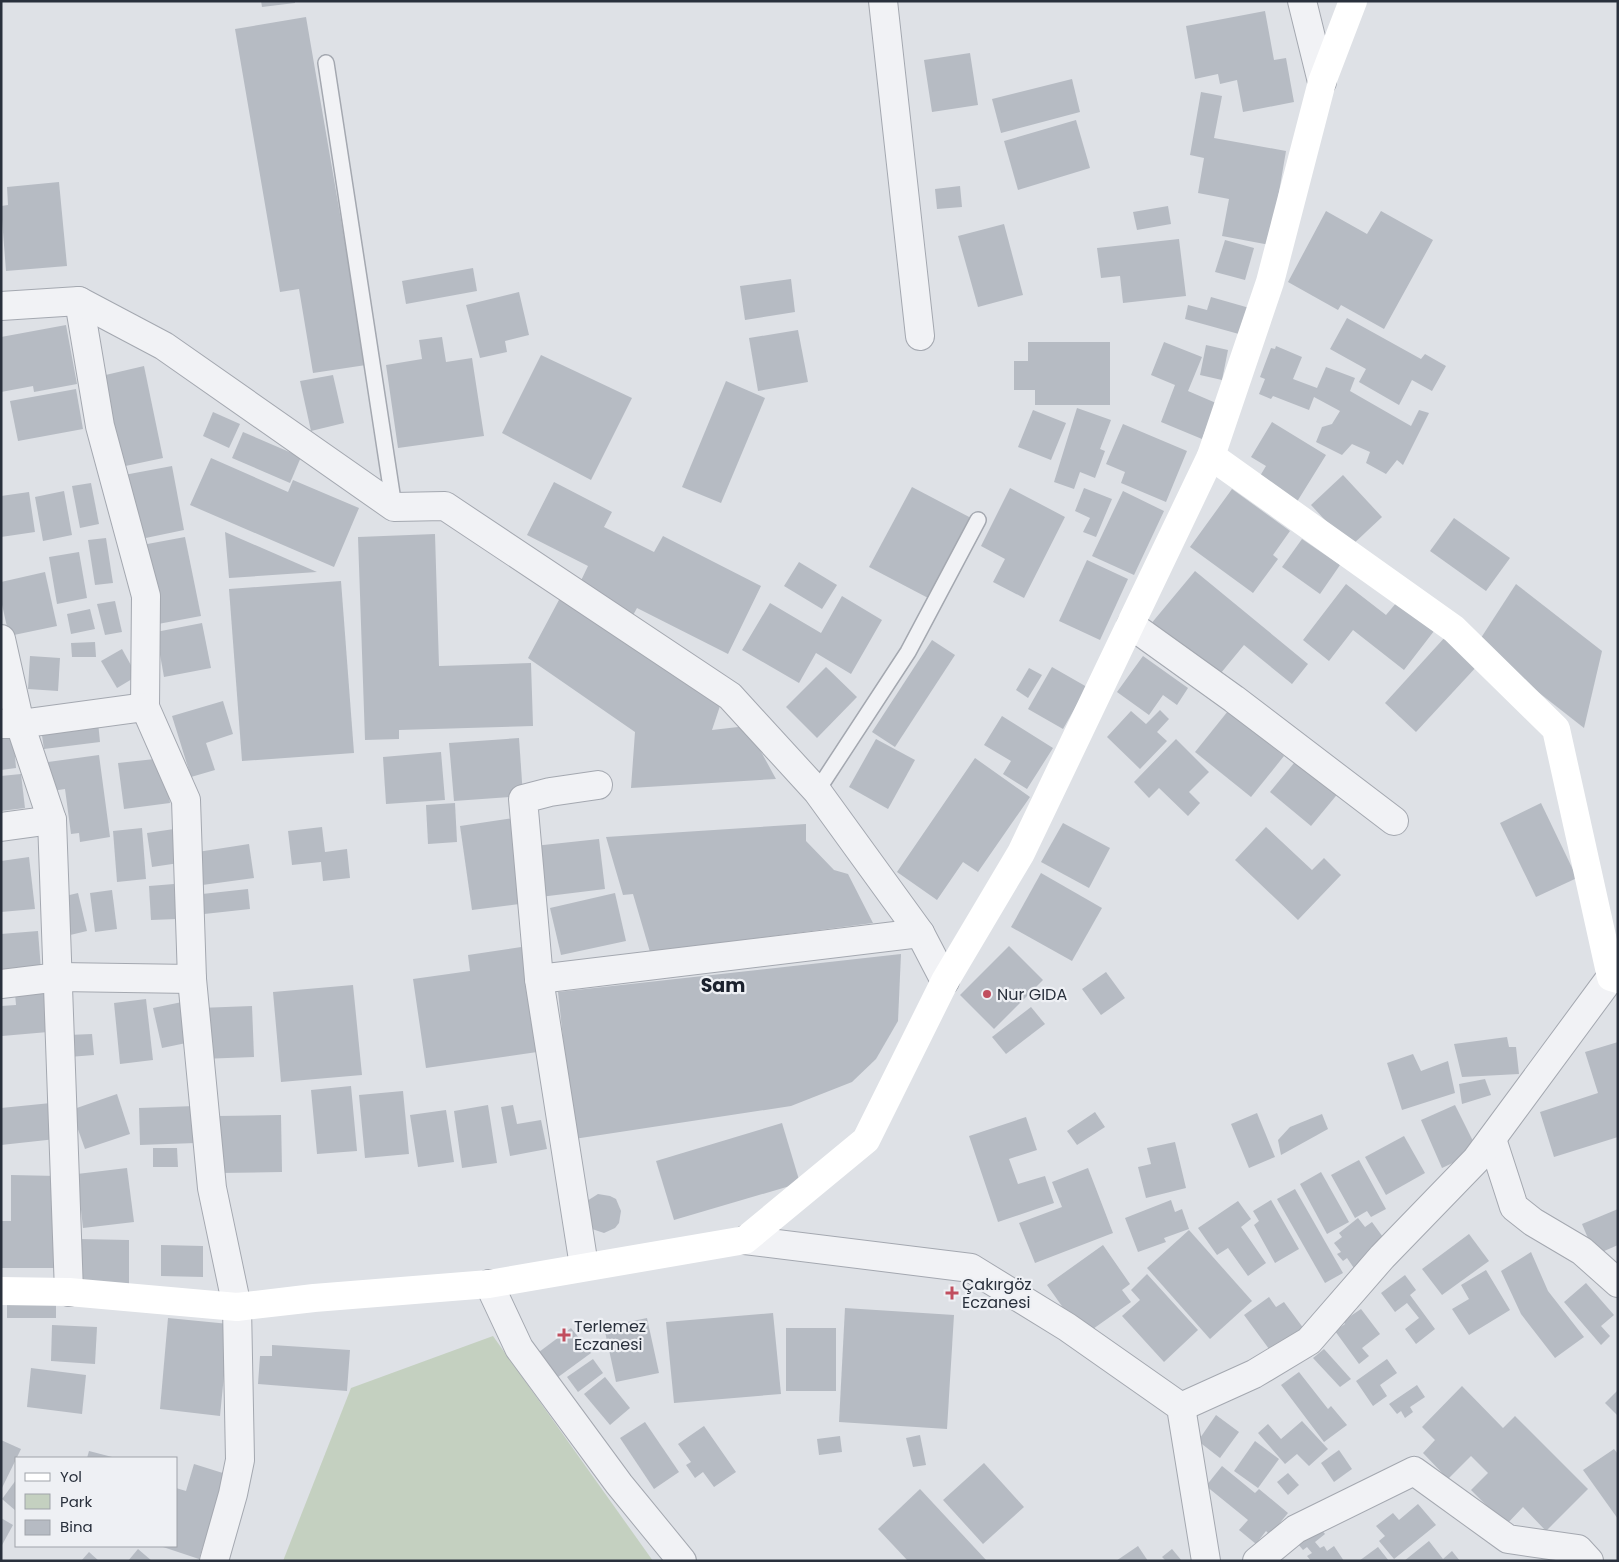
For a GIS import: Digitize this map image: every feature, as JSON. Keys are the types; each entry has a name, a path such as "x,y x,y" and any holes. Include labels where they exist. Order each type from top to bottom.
{"street":[{"path":"883,1 920,336"},
{"path":"1302,1 1322,82"},
{"path":"745,1240 866,1140 945,981 1021,853 1211,456 1270,282 1322,82 1353,1"},
{"path":"79,301 100,426 146,596 145,707 186,800 192,979 212,1188 237,1307 240,1460 233,1494 214,1561"},
{"path":"1,306 79,301 164,346 394,507 445,506 730,696 817,791 920,934 945,981"},
{"path":"1181,1407 1254,1374 1309,1341 1382,1257 1476,1160 1614,978 1556,729 1454,629 1211,456"},
{"path":"1131,625 1394,821"},
{"path":"1,639 11,724 52,820 69,1292"},
{"path":"11,724 145,707"},
{"path":"584,1266 539,979 524,799 550,792 598,785"},
{"path":"1,827 52,820"},
{"path":"539,979 920,934"},
{"path":"1,984 59,977 192,979"},
{"path":"1492,1139 1514,1207 1533,1222 1582,1251 1618,1283"},
{"path":"1,1291 69,1292 237,1307 314,1298 489,1284 584,1266 745,1240 971,1268 1067,1327 1181,1407 1206,1561"},
{"path":"489,1284 519,1348 619,1484 682,1561"},
{"path":"1257,1561 1296,1529 1414,1472 1508,1539 1578,1549 1589,1561"}],"lane":[{"path":"326,63 394,507"},
{"path":"817,791 908,652 978,520"}],"green space":[{"path":"493,1336 653,1561 283,1561 351,1388"}],"building":[{"path":"261,1 295,1 295,3 262,7"},
{"path":"1265,11 1274,60 1286,58 1294,102 1243,112 1237,80 1220,84 1218,74 1195,79 1186,26"},
{"path":"306,17 366,365 313,373 299,289 280,292 235,29"},
{"path":"970,53 978,105 932,112 924,60"},
{"path":"1072,79 1080,112 1001,133 992,99"},
{"path":"1201,92 1222,96 1214,138 1286,151 1270,245 1222,236 1229,199 1198,193 1204,158 1190,155"},
{"path":"1076,120 1090,168 1018,190 1004,141"},
{"path":"59,182 67,266 6,271 1,206 8,205 7,187"},
{"path":"960,186 962,207 937,209 935,189"},
{"path":"1168,206 1171,224 1137,230 1133,212"},
{"path":"1326,211 1367,234 1381,211 1433,240 1384,329 1341,305 1338,310 1288,282"},
{"path":"1004,224 1023,295 978,307 958,236"},
{"path":"1179,239 1186,296 1123,303 1120,276 1101,278 1097,248"},
{"path":"1225,240 1254,248 1245,280 1215,272"},
{"path":"473,268 477,291 406,304 402,281"},
{"path":"791,279 795,312 745,320 740,286"},
{"path":"519,292 529,335 505,341 507,352 480,358 466,305"},
{"path":"1211,297 1253,309 1246,336 1185,319 1188,305 1207,310"},
{"path":"1347,318 1421,359 1425,354 1446,366 1432,391 1412,380 1399,405 1359,382 1366,369 1330,349"},
{"path":"66,325 77,384 34,392 33,386 1,392 1,337"},
{"path":"798,330 808,382 758,391 749,338"},
{"path":"442,337 446,362 472,358 484,436 398,448 386,365 422,359 419,340"},
{"path":"1028,342 1110,342 1110,405 1035,405 1035,390 1014,390 1014,361 1028,361"},
{"path":"1164,342 1202,357 1188,391 1216,403 1202,439 1161,422 1175,385 1151,375"},
{"path":"1206,345 1228,350 1222,380 1200,375"},
{"path":"1276,346 1302,357 1293,379 1317,388 1326,367 1355,378 1350,391 1411,426 1419,410 1429,413 1403,465 1397,460 1386,474 1366,463 1370,452 1352,444 1342,455 1316,442 1322,427 1332,424 1340,411 1314,397 1309,410 1273,396 1271,399 1259,394 1265,379 1260,377 1271,348 1275,349"},
{"path":"541,355 632,398 591,480 502,433"},
{"path":"144,366 163,458 116,468 97,377"},
{"path":"333,375 344,423 311,431 300,381"},
{"path":"726,381 765,398 721,503 682,487"},
{"path":"76,389 83,429 18,441 10,401"},
{"path":"1077,408 1111,420 1100,449 1105,451 1095,478 1080,472 1074,489 1054,482"},
{"path":"1033,410 1066,423 1051,460 1018,447"},
{"path":"213,412 240,424 229,448 203,436"},
{"path":"1272,422 1326,455 1295,505 1257,481 1266,466 1251,457"},
{"path":"1123,424 1187,451 1166,502 1121,483 1125,472 1106,464"},
{"path":"243,432 301,457 290,483 232,458"},
{"path":"211,458 288,492 293,480 359,508 334,567 190,505"},
{"path":"172,466 184,530 136,540 124,475"},
{"path":"1343,475 1382,517 1350,547 1311,505"},
{"path":"554,482 612,512 604,527 654,552 663,536 761,586 728,654 637,608 631,619 576,591 588,566 527,535"},
{"path":"91,483 99,524 80,528 72,486"},
{"path":"912,487 973,519 930,599 869,567"},
{"path":"1010,488 1065,517 1024,598 993,582 1005,559 981,546"},
{"path":"1084,488 1112,499 1096,537 1083,532 1090,518 1075,511"},
{"path":"1232,489 1290,531 1273,555 1278,559 1253,593 1190,547"},
{"path":"64,491 72,535 43,541 35,497"},
{"path":"1123,491 1164,511 1134,575 1092,556"},
{"path":"29,492 35,532 1,537 1,496"},
{"path":"1454,518 1510,558 1486,591 1430,551"},
{"path":"225,532 317,572 229,578"},
{"path":"435,534 439,666 531,663 533,726 399,730 399,739 365,740 358,537"},
{"path":"185,537 201,616 158,624 142,545"},
{"path":"106,538 113,583 95,585 88,540"},
{"path":"1302,539 1340,565 1320,594 1282,567"},
{"path":"79,552 87,598 57,604 49,557"},
{"path":"1087,560 1128,579 1100,640 1059,621"},
{"path":"799,562 837,585 822,609 784,586"},
{"path":"1195,571 1308,664 1292,684 1244,645 1216,679 1150,625"},
{"path":"45,572 57,626 9,636 1,600 1,582"},
{"path":"341,581 354,753 242,761 229,589"},
{"path":"1346,584 1386,615 1397,602 1434,631 1404,670 1353,630 1329,661 1303,640"},
{"path":"1516,584 1602,651 1584,728 1477,644"},
{"path":"842,596 882,620 851,674 816,653 799,683 742,650 770,603 821,633"},
{"path":"560,598 720,706 712,730 747,726 776,779 631,788 635,732 528,658"},
{"path":"115,601 122,632 105,635 97,604"},
{"path":"90,609 95,629 71,634 67,614"},
{"path":"202,623 211,668 164,677 156,632"},
{"path":"1446,636 1478,665 1416,732 1385,703"},
{"path":"932,640 955,655 895,747 872,732"},
{"path":"95,642 96,657 72,657 71,643"},
{"path":"122,649 137,676 117,688 101,661"},
{"path":"30,656 60,658 58,691 28,689"},
{"path":"1143,656 1188,688 1177,705 1163,695 1149,715 1117,692"},
{"path":"826,667 857,697 817,738 786,707"},
{"path":"1052,667 1087,687 1063,729 1028,709"},
{"path":"1029,668 1042,675 1028,698 1016,690"},
{"path":"223,701 233,734 206,743 215,770 191,777 172,716"},
{"path":"1160,710 1169,719 1157,732 1167,741 1140,769 1107,737 1131,711 1146,724"},
{"path":"1228,711 1284,756 1251,797 1195,752"},
{"path":"1002,716 1053,748 1027,789 1003,774 1011,761 984,745"},
{"path":"98,722 100,742 44,749 41,729"},
{"path":"13,732 16,768 1,770 1,733"},
{"path":"519,738 523,796 454,801 449,743"},
{"path":"876,739 915,760 888,809 849,787"},
{"path":"1176,739 1209,772 1189,792 1200,803 1188,816 1159,788 1149,798 1134,782"},
{"path":"441,752 445,800 386,804 383,757"},
{"path":"99,755 110,837 80,842 79,833 71,834 65,789 52,791 48,762"},
{"path":"1299,757 1340,791 1311,826 1270,792"},
{"path":"164,758 170,803 124,809 118,763"},
{"path":"975,758 1030,797 978,872 963,862 937,900 897,872"},
{"path":"21,774 25,808 1,811 1,776"},
{"path":"455,803 457,842 428,844 426,805"},
{"path":"1541,803 1577,878 1536,897 1500,823"},
{"path":"514,818 527,903 472,910 460,826"},
{"path":"1063,823 1110,848 1089,888 1041,862"},
{"path":"806,824 806,841 834,870 848,874 873,923 650,952 633,894 623,895 606,837"},
{"path":"322,827 325,852 347,849 350,878 323,881 321,862 292,865 288,831"},
{"path":"1266,827 1312,870 1324,858 1341,875 1298,920 1235,860"},
{"path":"142,828 146,879 117,882 113,831"},
{"path":"174,829 179,863 152,867 147,833"},
{"path":"599,839 605,889 540,897 534,846"},
{"path":"249,844 254,878 195,886 191,853"},
{"path":"29,857 35,909 1,912 1,861"},
{"path":"1041,873 1102,908 1072,961 1011,927"},
{"path":"174,884 177,919 151,920 149,886"},
{"path":"248,889 250,909 195,915 193,895"},
{"path":"112,890 117,929 95,932 90,893"},
{"path":"78,893 87,931 66,936 57,898"},
{"path":"615,893 626,941 561,955 550,908"},
{"path":"38,931 41,970 1,973 1,934"},
{"path":"528,946 544,1051 426,1068 413,979 470,971 468,955"},
{"path":"1009,946 1043,980 994,1029 960,995"},
{"path":"901,954 898,1021 876,1059 852,1082 791,1106 574,1139 558,992"},
{"path":"1106,972 1125,998 1101,1015 1082,989"},
{"path":"353,985 362,1075 281,1082 273,992"},
{"path":"45,991 48,1032 2,1036 1,1006 16,1005 15,993"},
{"path":"146,999 153,1060 120,1064 114,1003"},
{"path":"182,1002 191,1042 162,1048 153,1008"},
{"path":"252,1006 254,1057 201,1059 199,1008"},
{"path":"1031,1007 1045,1024 1006,1054 992,1037"},
{"path":"92,1034 94,1055 69,1057 68,1035"},
{"path":"1507,1037 1509,1047 1516,1047 1519,1074 1462,1077 1454,1044"},
{"path":"1618,1042 1618,1137 1554,1157 1540,1112 1598,1093 1585,1052"},
{"path":"1413,1054 1421,1071 1448,1061 1455,1093 1402,1110 1387,1063"},
{"path":"1485,1079 1491,1095 1462,1104 1459,1084"},
{"path":"351,1086 357,1151 317,1154 311,1090"},
{"path":"403,1091 409,1154 365,1158 359,1095"},
{"path":"117,1094 130,1134 85,1149 71,1110"},
{"path":"51,1103 56,1139 1,1145 1,1108"},
{"path":"488,1105 497,1163 462,1168 454,1111"},
{"path":"513,1105 517,1124 541,1120 547,1149 510,1156 501,1107"},
{"path":"1455,1105 1478,1151 1442,1168 1421,1120"},
{"path":"195,1106 196,1143 140,1145 139,1108"},
{"path":"446,1110 454,1162 418,1167 410,1115"},
{"path":"1095,1112 1105,1127 1077,1145 1067,1131"},
{"path":"1257,1113 1275,1157 1249,1168 1231,1124"},
{"path":"1322,1114 1328,1129 1281,1155 1278,1140 1290,1127"},
{"path":"281,1115 282,1172 218,1173 217,1116"},
{"path":"1026,1117 1037,1150 1009,1159 1018,1184 1045,1176 1054,1203 998,1222 969,1136"},
{"path":"782,1123 800,1183 674,1220 656,1161"},
{"path":"1404,1136 1425,1173 1386,1195 1365,1157"},
{"path":"1175,1142 1186,1188 1146,1198 1138,1167 1151,1164 1147,1148"},
{"path":"153,1148 177,1148 178,1167 153,1167"},
{"path":"1359,1160 1386,1209 1371,1217 1367,1211 1355,1218 1331,1175"},
{"path":"127,1168 134,1222 83,1228 77,1174"},
{"path":"1088,1168 1113,1233 1035,1263 1019,1223 1062,1207 1052,1182"},
{"path":"1321,1172 1349,1222 1327,1234 1300,1184"},
{"path":"11,1175 57,1176 56,1268 1,1268 2,1221 11,1221"},
{"path":"1295,1189 1343,1273 1325,1283 1277,1199"},
{"path":"598,1194 616,1199 621,1211 619,1223 615,1228 604,1233 592,1229 587,1201"},
{"path":"1171,1200 1175,1212 1182,1209 1189,1229 1164,1238 1166,1242 1138,1252 1125,1218"},
{"path":"1271,1200 1299,1249 1275,1263 1254,1225 1259,1221 1253,1211"},
{"path":"1238,1201 1251,1219 1241,1227 1266,1263 1248,1276 1228,1248 1217,1255 1198,1228"},
{"path":"1618,1209 1618,1245 1595,1255 1582,1224"},
{"path":"1358,1218 1365,1227 1372,1222 1388,1244 1356,1271 1347,1258 1343,1261 1337,1254 1341,1252 1334,1243 1342,1237 1339,1233"},
{"path":"1189,1230 1252,1301 1210,1339 1147,1268"},
{"path":"1469,1234 1489,1261 1442,1295 1422,1269"},
{"path":"77,1239 129,1240 129,1289 77,1288"},
{"path":"161,1245 203,1246 203,1277 161,1276"},
{"path":"1103,1245 1130,1284 1122,1290 1131,1302 1083,1336 1047,1285"},
{"path":"1531,1252 1548,1291 1584,1337 1555,1358 1521,1314 1501,1271"},
{"path":"1486,1270 1510,1310 1469,1335 1452,1309 1469,1299 1461,1285"},
{"path":"1147,1274 1198,1330 1164,1362 1122,1316 1140,1300 1131,1290"},
{"path":"1405,1275 1416,1290 1410,1295 1435,1329 1416,1344 1405,1329 1419,1318 1407,1303 1395,1312 1381,1293"},
{"path":"1586,1283 1614,1315 1601,1326 1610,1336 1601,1345 1564,1302"},
{"path":"7,1297 56,1297 56,1318 7,1318"},
{"path":"1269,1297 1276,1307 1284,1302 1304,1329 1272,1353 1244,1315"},
{"path":"845,1308 954,1315 947,1429 839,1422"},
{"path":"1361,1309 1380,1334 1362,1348 1369,1356 1359,1364 1335,1331 1345,1324 1343,1321"},
{"path":"773,1313 781,1394 674,1403 666,1322"},
{"path":"168,1318 229,1324 220,1416 160,1409"},
{"path":"647,1318 659,1373 616,1382 604,1327"},
{"path":"52,1325 97,1327 95,1364 51,1361"},
{"path":"571,1328 591,1353 550,1383 531,1358"},
{"path":"786,1328 836,1328 836,1391 786,1391"},
{"path":"272,1345 350,1350 347,1391 258,1384 260,1356 272,1356"},
{"path":"1324,1349 1351,1379 1340,1387 1313,1358"},
{"path":"593,1359 603,1373 578,1392 567,1377"},
{"path":"1387,1359 1397,1373 1380,1385 1387,1396 1373,1406 1356,1381"},
{"path":"31,1368 86,1375 82,1414 27,1407"},
{"path":"1299,1372 1328,1409 1331,1406 1347,1425 1324,1442 1281,1385"},
{"path":"605,1377 630,1408 610,1425 584,1394"},
{"path":"1417,1385 1425,1397 1410,1407 1413,1412 1405,1418 1401,1411 1397,1414 1389,1404"},
{"path":"1462,1386 1503,1428 1515,1416 1588,1489 1546,1531 1523,1507 1506,1525 1471,1490 1488,1473 1471,1456 1448,1479 1423,1453 1435,1440 1422,1427"},
{"path":"1618,1390 1618,1416 1605,1403"},
{"path":"1216,1415 1239,1432 1220,1458 1198,1441"},
{"path":"1302,1421 1328,1449 1309,1466 1297,1454 1285,1464 1258,1433 1268,1424 1281,1439"},
{"path":"645,1422 679,1472 654,1489 620,1438"},
{"path":"704,1426 736,1472 714,1487 703,1472 695,1478 686,1465 691,1462 678,1444"},
{"path":"920,1435 926,1465 913,1467 906,1438"},
{"path":"840,1436 842,1452 819,1455 817,1439"},
{"path":"1,1440 21,1449 17,1457 15,1457 15,1461 1,1490"},
{"path":"1255,1441 1279,1459 1258,1488 1234,1471"},
{"path":"1614,1449 1618,1454 1618,1519 1583,1470"},
{"path":"1339,1450 1352,1469 1334,1482 1321,1463"},
{"path":"89,1451 112,1457 87,1457"},
{"path":"984,1463 1024,1507 983,1544 943,1500"},
{"path":"194,1464 226,1474 199,1559 163,1547 178,1547 178,1489 186,1491"},
{"path":"1222,1466 1255,1493 1259,1489 1288,1513 1270,1535 1266,1531 1256,1544 1239,1530 1248,1520 1206,1486"},
{"path":"1288,1473 1299,1485 1288,1495 1277,1482"},
{"path":"15,1481 15,1510 2,1499"},
{"path":"920,1489 987,1561 908,1561 878,1529"},
{"path":"1418,1504 1436,1525 1394,1559 1379,1541 1385,1536 1376,1526 1393,1513 1399,1520"},
{"path":"1,1518 13,1525 1,1547"},
{"path":"1318,1525 1325,1534 1315,1542 1320,1548 1324,1546 1327,1551 1334,1546 1344,1561 1311,1561 1307,1556 1312,1553 1307,1547 1303,1550 1298,1544"},
{"path":"1429,1541 1443,1559 1452,1551 1460,1561 1404,1561"},
{"path":"1138,1546 1148,1561 1116,1561"},
{"path":"1378,1547 1389,1561 1359,1561"},
{"path":"138,1549 152,1561 128,1561"},
{"path":"1172,1549 1182,1561 1166,1561 1162,1557"},
{"path":"89,1552 99,1561 81,1561"}],"place":[{"name":"Nur GIDA","path":"987,994"},
{"name":"Çakırgöz Eczanesi","path":"952,1293"},
{"name":"Terlemez Eczanesi","path":"564,1335"}],"district":[{"name":"Sam","path":"723,985"}]}
